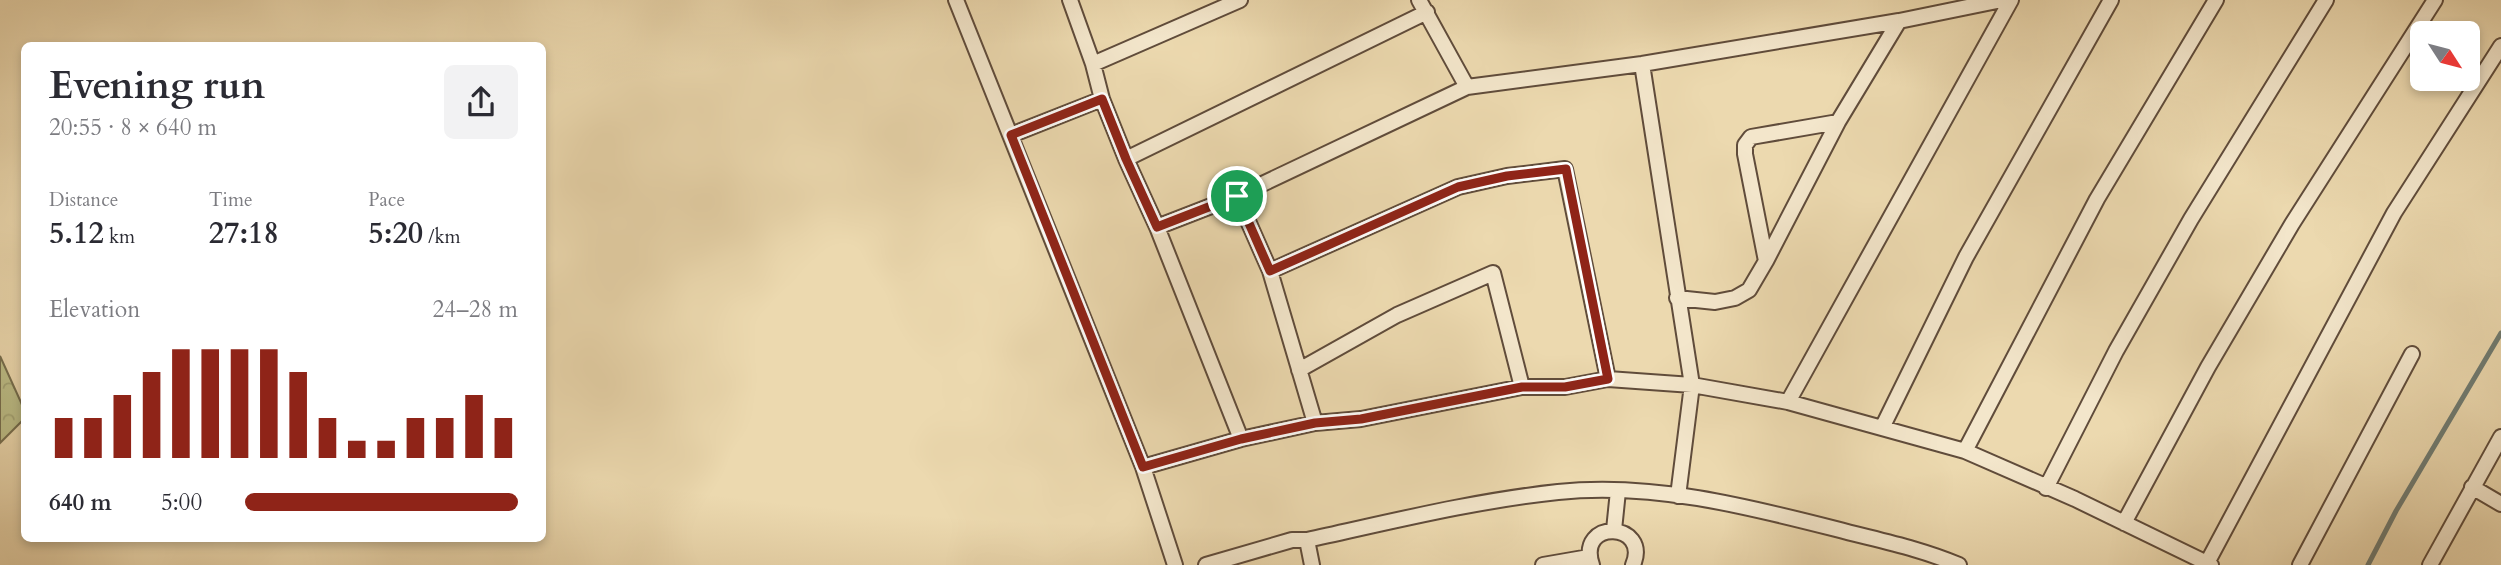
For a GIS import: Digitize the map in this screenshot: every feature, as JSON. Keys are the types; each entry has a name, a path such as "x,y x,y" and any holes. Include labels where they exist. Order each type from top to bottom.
{"street":[{"path":"956,0 1143,467 1175,565"},
{"path":"1070,0 1093,64 1102,99 1157,227 1241,439"},
{"path":"1093,64 1240,0"},
{"path":"1157,227 1237,196 1467,87 1642,64 1899,21 2002,0"},
{"path":"1788,402 2011,0"},
{"path":"1882,428 1966,257 2110,0"},
{"path":"1965,451 2097,199 2216,0"},
{"path":"2046,488 2116,351 2191,219 2326,0"},
{"path":"2124,523 2208,366 2292,224 2435,0"},
{"path":"1126,159 1423,6 1467,87"},
{"path":"1676,298 1715,302 1735,298 1749,290 1838,122 1899,21"},
{"path":"1143,467 1241,439 1315,423 1361,419 1522,387 1565,387 1608,379 1692,385 1788,402 1965,451 2209,564 2394,213 2501,46"},
{"path":"1642,64 1676,298 1692,385 1678,496"},
{"path":"1011,135 1102,99"},
{"path":"1766,261 1745,145 1751,137 1838,122"},
{"path":"1270,271 1458,187 1507,176 1566,169 1608,379"},
{"path":"1237,196 1270,271 1315,423"},
{"path":"1299,370 1397,315 1493,273 1522,387"},
{"path":"2300,565 2412,354"},
{"path":"2430,565 2501,437"},
{"path":"2472,487 2501,504"},
{"path":"1614,530 1618,491"},
{"path":"1206,565 1292,540 1307,540 1432,512 1559,492 1618,491 1731,504 1879,539 1959,565"},
{"path":"1543,565 1591,561 1593,541 1599,535 1614,530 1629,536 1634,543 1636,551 1633,565"},
{"path":"1307,540 1312,565"}],"green space":[{"path":"0,356 21,402 21,422 0,443"}],"waterway":[{"path":"2368,565 2396,511 2501,333"}],"route":[{"path":"1102,99 1157,227 1237,196 1270,271 1458,187 1507,176 1566,169 1608,379 1565,387 1522,387 1361,419 1315,423 1241,439 1143,467 1011,135 1102,99"}]}
